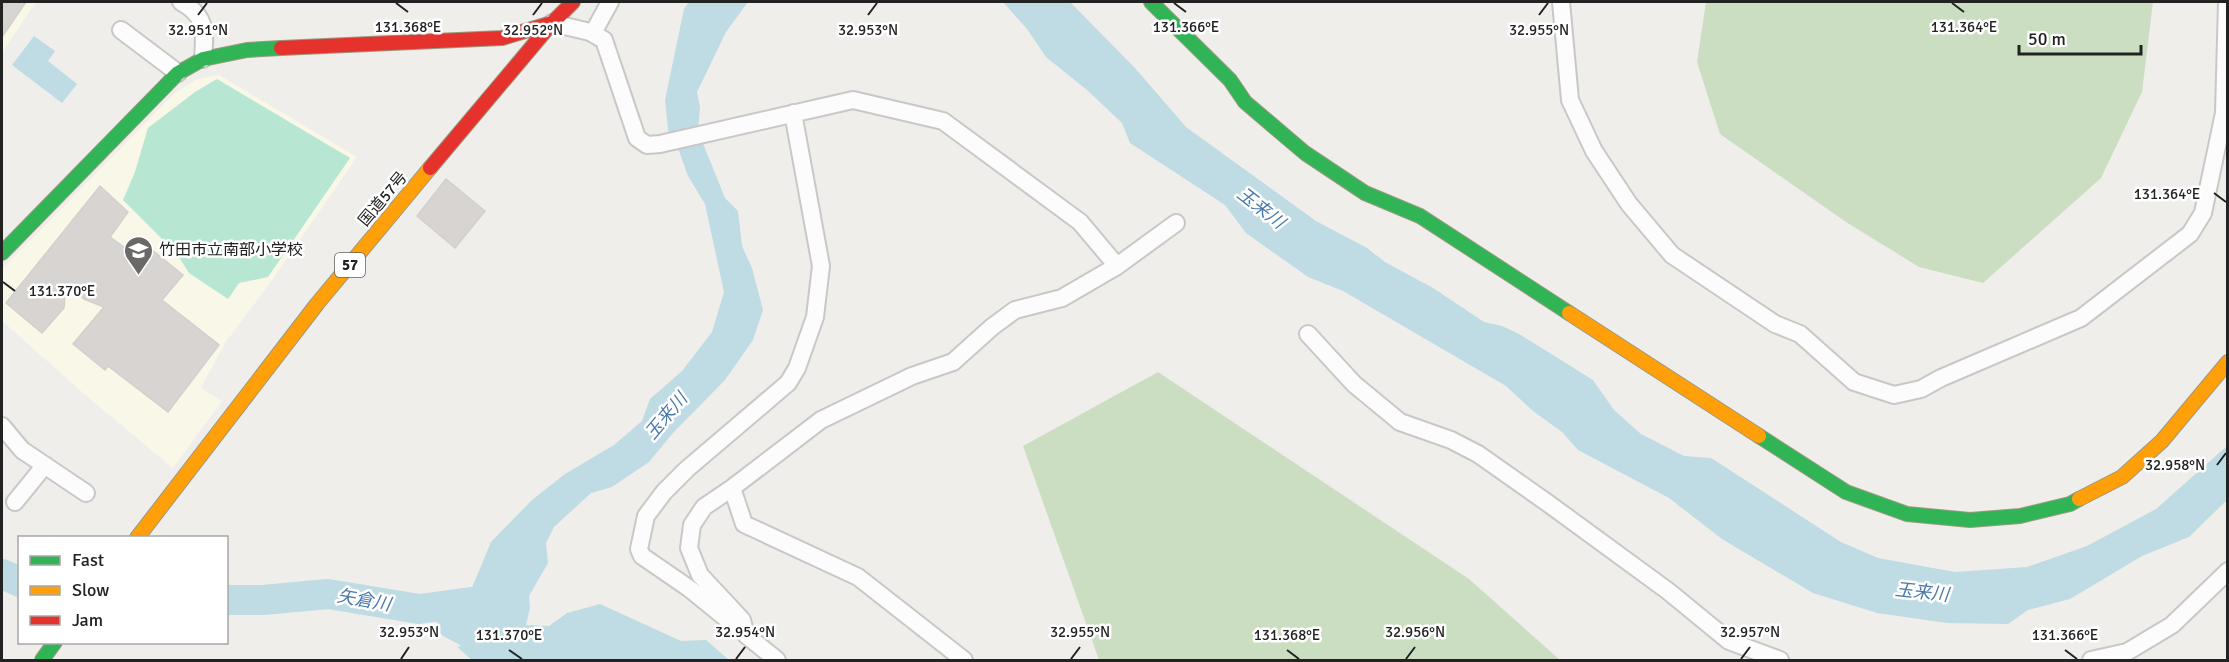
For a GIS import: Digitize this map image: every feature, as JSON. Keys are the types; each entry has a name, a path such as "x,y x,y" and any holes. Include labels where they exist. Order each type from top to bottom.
{"main road":[{"name":"国道57号","path":"137,536 317,304 552,23 573,2"},
{"path":"1151,2 1230,80 1245,102 1305,153 1365,193 1420,216 1846,492 1907,514 1970,520 2020,516 2070,504 2122,477 2162,441 2228,362"},
{"path":"2,253 178,73 203,59 247,50 502,38 552,23"},
{"path":"42,660 54,644"}],"street":[{"path":"181,2 193,8 205,28 203,59"},
{"path":"593,33 610,2"},
{"path":"1561,2 1570,100 1594,151 1629,204 1672,255 1775,324 1800,334 1854,382 1894,395 1921,389 1941,378 2082,318 2190,234 2203,213 2224,113 2227,2"},
{"path":"552,23 593,33 604,40 637,138 647,145 774,120 793,113 853,100 943,120 1080,222 1117,266"},
{"path":"121,30 178,73"},
{"path":"777,660 690,589 642,556 639,549 646,516 664,492 687,469 788,383 797,368 815,317 821,266 793,113"},
{"path":"746,635 742,620 700,575 689,548 692,525 704,507 821,420 912,376 953,362 1015,310 1062,298 1117,266 1176,223"},
{"path":"1308,334 1354,384 1400,422 1451,440 1478,454 1659,584 1729,641 1780,660"},
{"path":"2,426 22,450 86,493"},
{"path":"15,502 45,465"},
{"path":"732,488 744,524 858,577 964,660"},
{"path":"2091,660 2127,651 2172,625 2228,571"}],"shaded area":[{"path":"2,2 36,2 2,53"},
{"name":"竹田市立南部小学校","path":"219,75 357,157 270,283 225,343 201,388 222,401 173,468 2,321 2,269 176,92 197,79"}],"green space":[{"path":"1706,2 2153,2 2142,92 2101,178 1983,283 1919,267 1846,222 1720,134 1697,62"},
{"path":"217,79 350,158 268,277 239,283 228,299 189,273 177,254 123,200 135,172 148,128 195,92"},
{"path":"1158,372 1469,579 1560,660 1099,660 1023,446"}],"water":[{"path":"689,2 748,2 726,32 697,92 700,107 698,131 725,198 738,211 742,246 752,268 763,310 753,340 725,380 673,433 649,462 612,487 591,493 554,527 546,543 548,563 529,596 530,608 526,625 549,626 567,613 600,604 681,641 706,640 729,660 469,660 471,659 457,647 472,642 469,627 469,595 491,542 532,500 565,474 614,445 642,421 650,399 682,371 712,332 724,292 705,204 688,176 678,148 669,138 665,100 684,9"},
{"path":"1003,2 1070,2 1135,68 1186,127 1316,221 1367,248 1385,262 1433,288 1484,322 1502,326 1519,334 1593,380 1614,410 1641,434 1684,456 1711,458 1841,542 1878,558 1955,572 2027,567 2087,546 2156,509 2227,446 2227,500 2189,537 2142,556 2070,599 2028,610 2008,624 1947,623 1877,613 1813,593 1722,539 1669,498 1578,450 1562,432 1533,411 1506,386 1343,291 1308,277 1246,233 1225,205 1130,143 1122,123 1087,90 1046,57 1027,29"},
{"path":"34,36 55,51 48,61 77,84 62,103 12,65"}],"building":[{"path":"2,2 26,2 2,37"},
{"path":"446,179 485,211 455,248 417,216"},
{"path":"100,186 128,212 110,237 142,260 151,249 183,275 162,300 219,345 168,412 108,366 105,370 73,344 104,307 84,299 66,281 64,308 42,333 6,303"}],"waterway":[{"name":"矢倉川","path":"2,574 18,581"},
{"name":"玉来川","path":"503,593 500,598 452,624 491,644 508,645"},
{"name":"矢倉川","path":"228,600 263,600 328,594 419,609 479,601"}],"traffic: fast":[{"path":"1151,2 1230,80 1245,102 1305,153 1365,193 1420,216 1569,313"},
{"path":"2,253 178,73 203,59 247,50 281,48"},
{"path":"1759,436 1846,492 1907,514 1970,520 2020,516 2070,504 2079,499"},
{"path":"42,660 54,644"}],"traffic: slow":[{"path":"139,536 317,304 430,168"},
{"path":"1569,313 1759,436"},
{"path":"2079,499 2122,477 2162,441 2228,362"}],"traffic: jam":[{"path":"430,168 552,23 573,2"},
{"path":"281,48 502,38 552,23"}],"place":[{"name":"竹田市立南部小学校","path":"138,276"}]}
